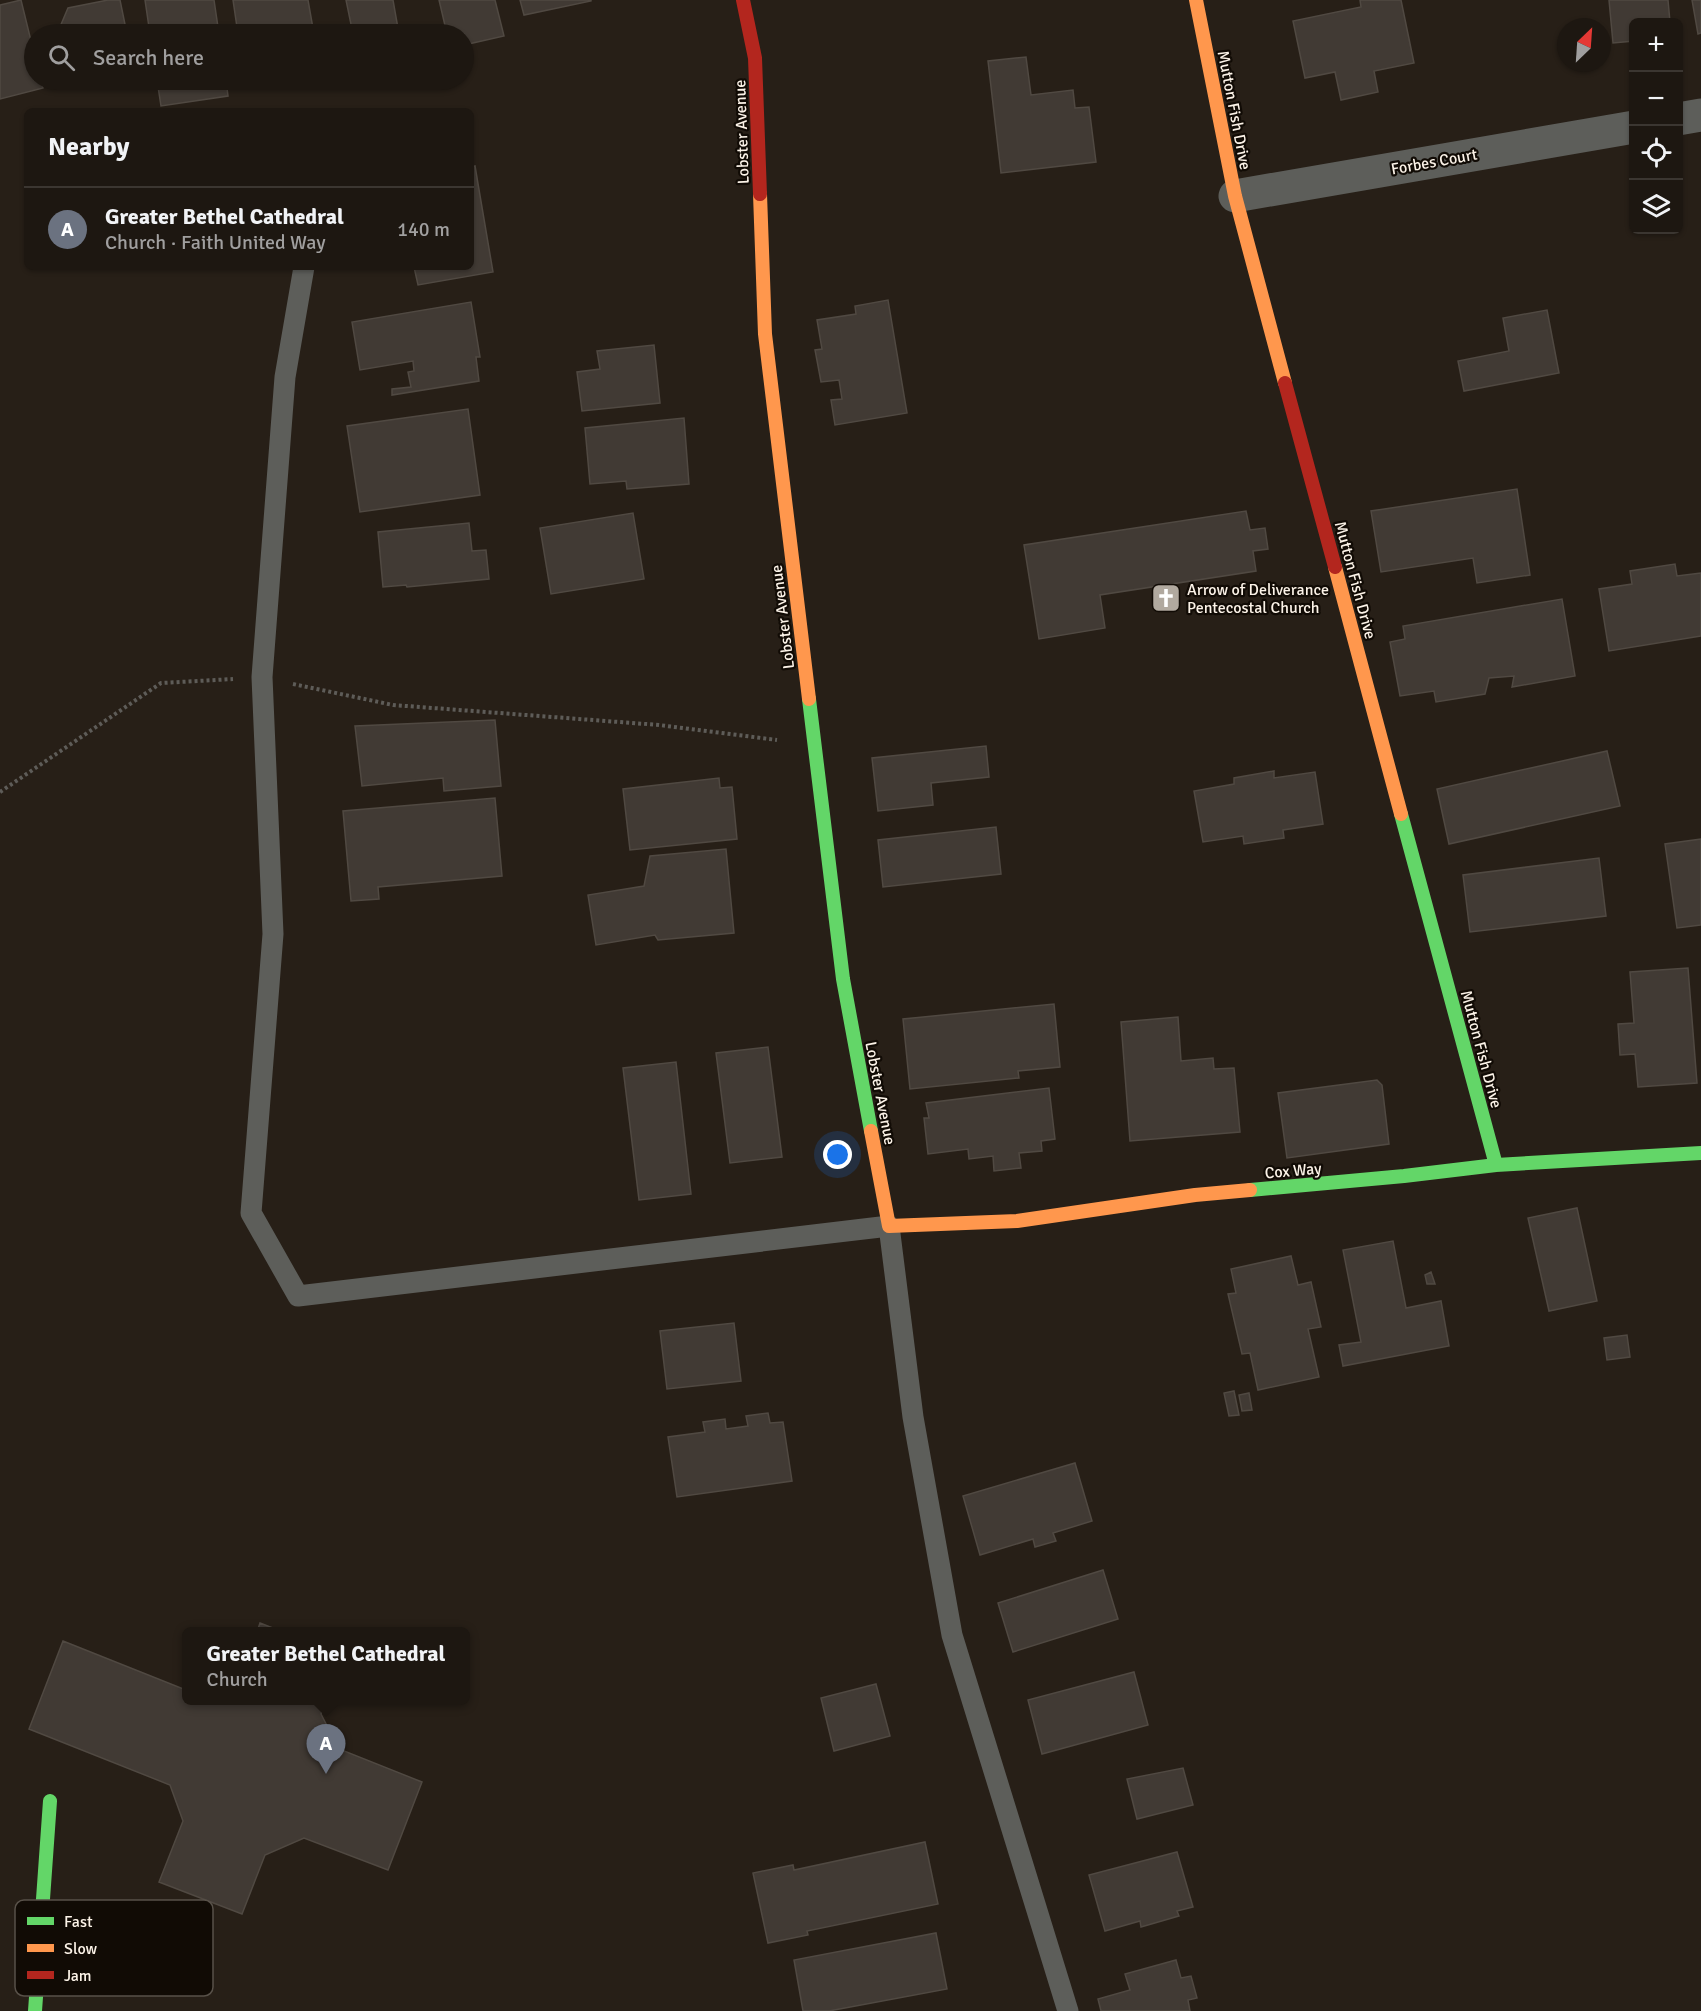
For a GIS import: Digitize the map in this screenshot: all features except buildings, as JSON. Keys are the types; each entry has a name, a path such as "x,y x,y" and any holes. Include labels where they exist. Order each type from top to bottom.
{"street":[{"name":"Lobster Avenue","path":"742,0 755,58 765,334 814,744 843,979 889,1226"},
{"name":"Mutton Fish Drive","path":"1196,0 1235,196 1496,1165"},
{"path":"1683,118 1701,115"},
{"name":"Forbes Court","path":"1235,196 1629,128"},
{"name":"Cox Way","path":"889,1226 1017,1221 1195,1195 1404,1176 1496,1165 1701,1153"},
{"path":"43,1900 50,1801"},
{"path":"35,2011 36,1996"}],"lane":[{"path":"303,270 285,377 262,677 273,934 251,1213 298,1296 889,1226 914,1420 952,1635 1068,2011"}],"path":[{"path":"0,792 161,683 262,677 393,705 659,725 814,744"}],"traffic: fast":[{"path":"809,699 843,979 871,1131"},
{"path":"1401,814 1496,1165"},
{"path":"1250,1190 1496,1165 1701,1153"},
{"path":"43,1900 50,1801"},
{"path":"35,2011 36,1996"}],"traffic: slow":[{"path":"1196,0 1235,196 1285,383"},
{"path":"760,194 765,334 809,699"},
{"path":"1335,567 1401,814"},
{"path":"871,1131 889,1226 1017,1221 1195,1195 1250,1190"}],"traffic: jam":[{"path":"743,0 755,58 760,194"},
{"path":"1285,383 1335,567"}],"place":[{"name":"Arrow of Deliverance Pentecostal Church","path":"1166,598"},
{"name":"Greater Bethel Cathedral","path":"326,1774"}]}
